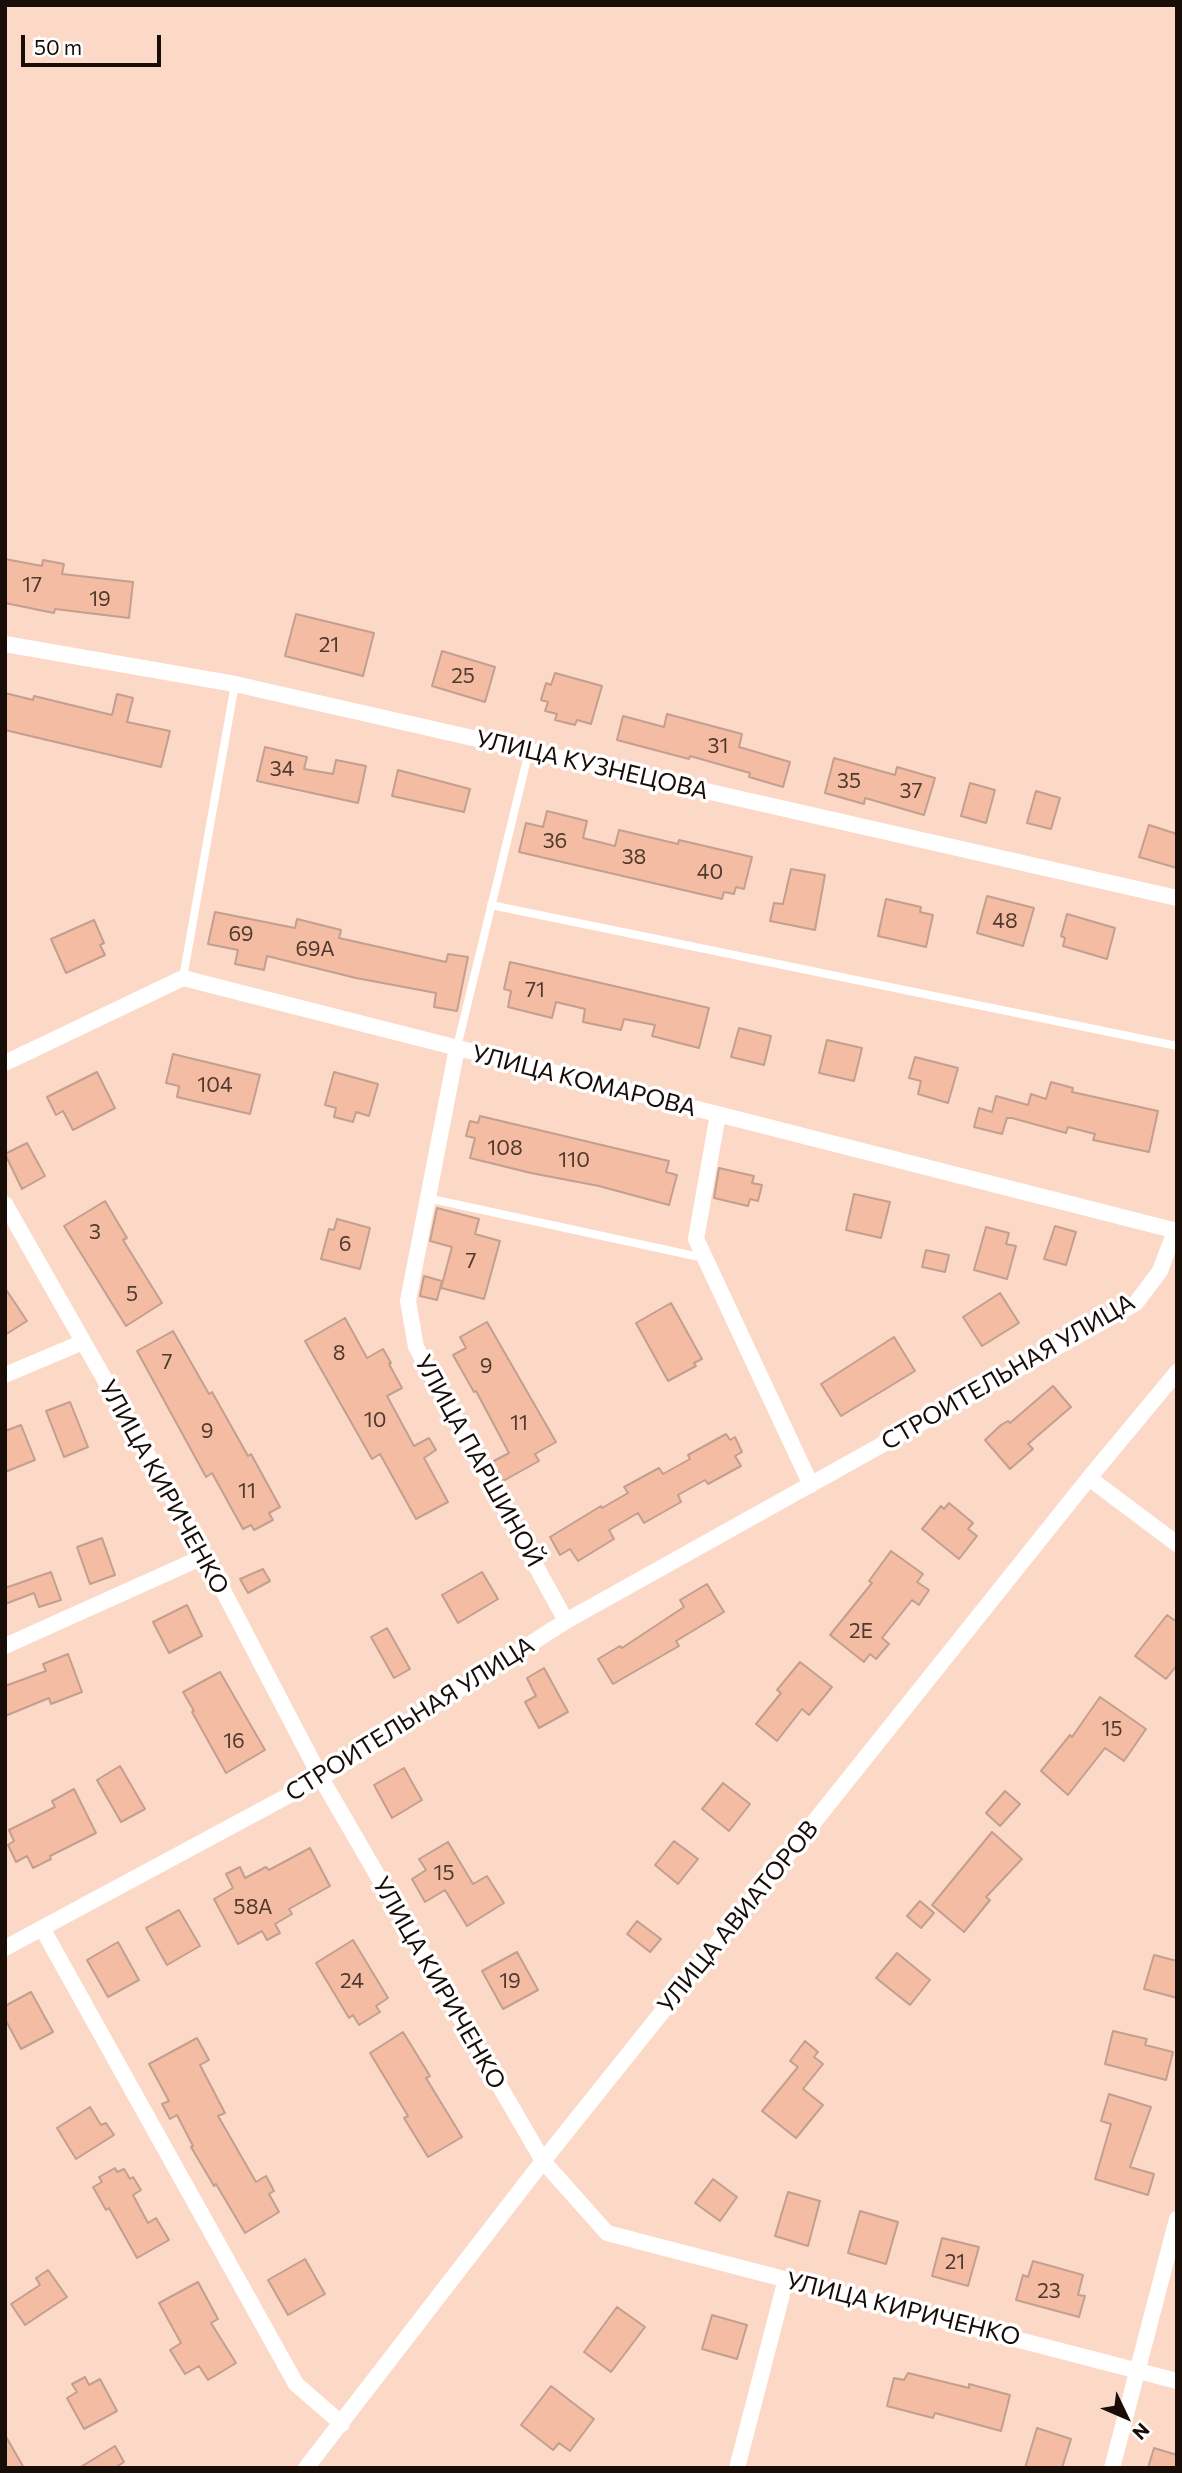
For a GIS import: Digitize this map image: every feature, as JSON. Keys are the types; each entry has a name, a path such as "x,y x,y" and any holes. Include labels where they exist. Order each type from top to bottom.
{"street":[{"name":"УЛИЦА КУЗНЕЦОВА","path":"5,644 235,684 1177,898"},
{"name":"УЛИЦА КОМАРОВА","path":"183,978 1176,1231"},
{"path":"5,1063 183,978"},
{"name":"УЛИЦА ПАРШИНОЙ","path":"457,1048 408,1301 416,1347 566,1621"},
{"path":"718,1114 695,1239 811,1485"},
{"name":"УЛИЦА КИРИЧЕНКО","path":"5,1204 205,1556 321,1779 543,2161 607,2233 1177,2381"},
{"name":"СТРОИТЕЛЬНАЯ УЛИЦА","path":"5,1948 321,1779 566,1621 1136,1303 1160,1271 1176,1231"},
{"path":"5,1375 83,1342"},
{"name":"УЛИЦА АВИАТОРОВ","path":"306,2468 543,2161 1089,1478 1177,1372"},
{"path":"1089,1478 1177,1544"},
{"path":"5,1646 205,1556"},
{"path":"42,1928 296,2384 342,2424"},
{"path":"1112,2468 1177,2219"},
{"path":"737,2468 786,2279"}],"lane":[{"path":"183,978 235,684"},
{"path":"457,1048 529,751"},
{"path":"491,905 1177,1046"},
{"path":"428,1198 704,1258"}],"building":[{"path":"5,559 42,566 43,560 64,564 62,574 133,582 129,618 55,609 54,613 5,603"},
{"path":"296,614 374,633 363,676 285,656"},
{"path":"442,651 495,667 485,702 432,686"},
{"path":"555,673 602,686 591,724 577,720 575,725 555,720 557,714 545,711 548,702 541,700 546,683 551,685"},
{"path":"5,693 33,700 34,696 112,715 117,694 133,698 127,722 170,731 161,767 5,730"},
{"path":"667,714 742,734 739,747 790,762 783,787 749,777 750,773 690,756 689,759 617,740 623,716 664,727"},
{"path":"265,747 307,757 304,769 333,774 336,760 366,766 358,803 257,781"},
{"path":"834,758 895,775 897,767 935,778 924,815 865,798 864,804 825,793"},
{"path":"398,770 470,789 464,812 392,796"},
{"path":"970,783 995,790 986,823 961,816"},
{"path":"1036,791 1060,798 1051,829 1027,823"},
{"path":"547,811 587,821 583,838 615,846 619,830 678,844 679,840 752,857 744,889 736,887 734,894 724,892 722,899 519,852 526,823 543,827"},
{"path":"1149,825 1177,834 1177,868 1139,857"},
{"path":"791,869 825,875 815,930 770,921 774,903 783,904"},
{"path":"987,896 1034,908 1023,946 977,933"},
{"path":"886,899 921,907 920,912 933,915 926,947 878,936"},
{"path":"215,912 295,928 297,919 341,930 339,938 446,962 448,954 468,957 457,1011 434,1007 436,993 356,978 267,956 264,970 235,964 238,950 208,944"},
{"path":"1067,914 1115,928 1107,959 1063,946 1065,938 1061,936"},
{"path":"94,920 104,943 100,945 105,955 66,973 51,939"},
{"path":"510,962 709,1008 699,1048 652,1036 655,1025 624,1019 621,1030 583,1022 585,1009 556,1002 552,1018 508,1007 511,991 504,989"},
{"path":"739,1028 771,1036 764,1065 731,1057"},
{"path":"827,1040 862,1048 854,1081 819,1073"},
{"path":"173,1054 260,1075 250,1114 177,1097 179,1086 166,1083"},
{"path":"915,1057 958,1068 948,1103 918,1094 921,1081 909,1078"},
{"path":"97,1072 115,1108 73,1130 63,1111 56,1115 47,1097"},
{"path":"334,1072 378,1084 369,1116 356,1112 353,1122 334,1117 336,1108 325,1105"},
{"path":"1051,1082 1073,1088 1072,1092 1158,1111 1149,1152 1093,1140 1095,1134 1068,1127 1066,1133 1012,1118 1007,1118 1002,1134 974,1127 979,1108 992,1112 996,1096 1028,1105 1031,1094 1046,1099"},
{"path":"480,1116 669,1161 666,1172 677,1175 669,1205 599,1186 470,1158 475,1138 466,1136 470,1121 478,1123"},
{"path":"27,1143 45,1176 22,1189 5,1154"},
{"path":"719,1168 754,1176 752,1183 762,1185 758,1201 750,1199 748,1206 714,1198"},
{"path":"854,1194 890,1202 881,1238 846,1230"},
{"path":"105,1201 127,1238 123,1240 162,1303 126,1326 64,1226"},
{"path":"437,1208 479,1219 475,1234 500,1241 484,1299 441,1288 452,1247 430,1241"},
{"path":"337,1219 370,1228 360,1269 321,1259 329,1229 334,1230"},
{"path":"1055,1226 1076,1232 1066,1265 1044,1259"},
{"path":"986,1227 1009,1233 1006,1244 1016,1246 1007,1279 974,1270"},
{"path":"926,1250 949,1255 945,1272 922,1267"},
{"path":"424,1276 442,1281 437,1300 420,1296"},
{"path":"5,1288 27,1321 5,1335"},
{"path":"1000,1293 1019,1323 982,1346 963,1317"},
{"path":"671,1303 702,1359 694,1363 696,1366 668,1381 636,1323"},
{"path":"345,1318 367,1358 383,1349 391,1363 389,1364 402,1388 387,1396 414,1446 429,1438 436,1450 424,1458 448,1502 416,1519 380,1454 372,1459 305,1341"},
{"path":"487,1322 556,1442 535,1454 539,1461 503,1481 492,1462 509,1453 476,1391 474,1392 453,1355 466,1348 460,1337"},
{"path":"173,1331 248,1456 251,1454 280,1507 269,1513 273,1520 254,1530 251,1525 243,1529 212,1473 206,1477 137,1351"},
{"path":"894,1337 915,1371 841,1416 821,1384"},
{"path":"1053,1386 1071,1407 1028,1444 1033,1449 1010,1469 985,1440 1001,1425 1008,1421 1010,1423"},
{"path":"70,1402 88,1447 64,1457 46,1411"},
{"path":"21,1425 35,1460 5,1472 5,1431"},
{"path":"726,1434 730,1440 735,1437 742,1452 735,1456 741,1466 708,1484 705,1480 678,1495 681,1502 644,1523 638,1513 609,1530 614,1539 578,1561 570,1549 560,1555 550,1537 628,1493 624,1487 659,1468 663,1474 690,1459 688,1455"},
{"path":"949,1503 973,1523 968,1529 977,1536 959,1559 922,1529 941,1506 944,1509"},
{"path":"102,1538 115,1575 90,1584 77,1547"},
{"path":"891,1551 923,1574 917,1582 929,1590 919,1605 912,1600 882,1638 889,1644 876,1659 870,1654 864,1662 830,1635 872,1583 869,1581"},
{"path":"263,1569 270,1581 248,1593 240,1579"},
{"path":"51,1572 61,1600 39,1607 34,1593 5,1604 5,1588"},
{"path":"482,1572 498,1599 458,1623 442,1595"},
{"path":"707,1584 724,1612 676,1641 679,1646 613,1684 598,1659 620,1646 622,1648 684,1607 680,1600"},
{"path":"187,1605 202,1636 169,1653 153,1622"},
{"path":"1167,1615 1177,1622 1177,1665 1166,1679 1135,1656"},
{"path":"387,1628 410,1669 394,1678 371,1637"},
{"path":"68,1654 82,1692 51,1704 49,1698 5,1716 5,1686 46,1671 43,1664"},
{"path":"800,1662 832,1687 809,1715 802,1709 777,1741 756,1724 781,1693 777,1690"},
{"path":"544,1668 568,1712 539,1728 525,1702 536,1696 527,1678"},
{"path":"220,1672 265,1750 226,1773 183,1692"},
{"path":"1100,1697 1146,1729 1124,1761 1105,1748 1068,1795 1041,1771 1070,1735 1072,1737"},
{"path":"120,1766 145,1809 121,1822 97,1780"},
{"path":"404,1768 422,1800 392,1818 374,1785"},
{"path":"723,1783 750,1804 729,1831 702,1809"},
{"path":"74,1789 96,1833 50,1856 51,1859 33,1868 27,1856 16,1862 8,1845 14,1841 9,1830 55,1807 52,1801"},
{"path":"1005,1791 1020,1804 1000,1826 986,1813"},
{"path":"992,1832 1022,1859 986,1897 990,1900 964,1932 932,1905"},
{"path":"674,1841 698,1859 678,1884 655,1865"},
{"path":"448,1842 473,1884 487,1876 504,1903 467,1926 445,1890 425,1902 412,1879 426,1870 419,1859"},
{"path":"310,1848 330,1886 289,1909 292,1914 275,1924 280,1933 267,1940 262,1931 238,1944 214,1899 233,1888 226,1874 240,1867 245,1878 266,1867 269,1870"},
{"path":"920,1901 934,1913 921,1928 907,1916"},
{"path":"179,1910 200,1946 167,1965 146,1928"},
{"path":"637,1921 661,1939 650,1952 627,1934"},
{"path":"353,1940 388,1998 376,2006 380,2012 359,2025 353,2015 349,2018 316,1963"},
{"path":"118,1942 139,1980 108,1997 87,1960"},
{"path":"517,1952 538,1990 503,2009 482,1971"},
{"path":"897,1953 930,1980 910,2005 876,1978"},
{"path":"1154,1955 1177,1961 1177,1998 1144,1989"},
{"path":"31,1992 53,2032 21,2049 5,2019 5,2006"},
{"path":"1113,2031 1147,2039 1145,2045 1173,2052 1166,2080 1105,2064"},
{"path":"403,2032 430,2076 426,2078 462,2137 428,2157 404,2118 408,2116 370,2053"},
{"path":"197,2038 209,2060 200,2065 225,2113 218,2116 256,2182 266,2176 274,2191 269,2194 279,2212 245,2233 191,2147 193,2146 177,2115 170,2119 162,2104 169,2101 149,2064"},
{"path":"805,2041 818,2052 814,2057 823,2064 803,2089 823,2105 796,2138 762,2111 798,2067 790,2061"},
{"path":"1109,2094 1151,2107 1130,2167 1154,2174 1148,2195 1095,2179 1111,2124 1101,2121"},
{"path":"90,2107 101,2125 106,2123 114,2135 76,2159 57,2128"},
{"path":"115,2168 117,2172 124,2169 130,2179 133,2177 141,2190 133,2195 148,2223 156,2218 169,2240 137,2258 109,2208 106,2210 93,2187 102,2182 99,2177"},
{"path":"713,2179 737,2197 720,2221 695,2203"},
{"path":"788,2192 820,2201 808,2246 775,2236"},
{"path":"860,2211 898,2222 886,2264 848,2253"},
{"path":"942,2238 979,2247 968,2286 932,2276"},
{"path":"305,2259 325,2294 288,2315 268,2280"},
{"path":"1033,2261 1083,2275 1078,2295 1085,2296 1079,2317 1016,2300 1023,2275 1028,2277"},
{"path":"48,2270 67,2297 25,2325 11,2304 40,2285 36,2278"},
{"path":"198,2282 218,2319 211,2323 236,2363 208,2380 199,2366 185,2374 170,2350 181,2343 159,2303"},
{"path":"617,2307 645,2327 611,2372 584,2352"},
{"path":"712,2315 747,2325 737,2359 702,2349"},
{"path":"908,2373 969,2388 969,2384 1010,2395 1001,2431 935,2413 933,2418 887,2406 894,2378 904,2380"},
{"path":"85,2377 89,2385 100,2379 117,2411 84,2429 67,2398 77,2392 72,2384"},
{"path":"551,2386 594,2419 570,2451 559,2443 553,2450 521,2425"},
{"path":"1037,2428 1071,2439 1062,2468 1025,2468"},
{"path":"5,2435 24,2468 5,2468"},
{"path":"115,2446 124,2462 115,2468 79,2468"},
{"path":"1154,2448 1177,2455 1177,2468 1148,2468"}]}
